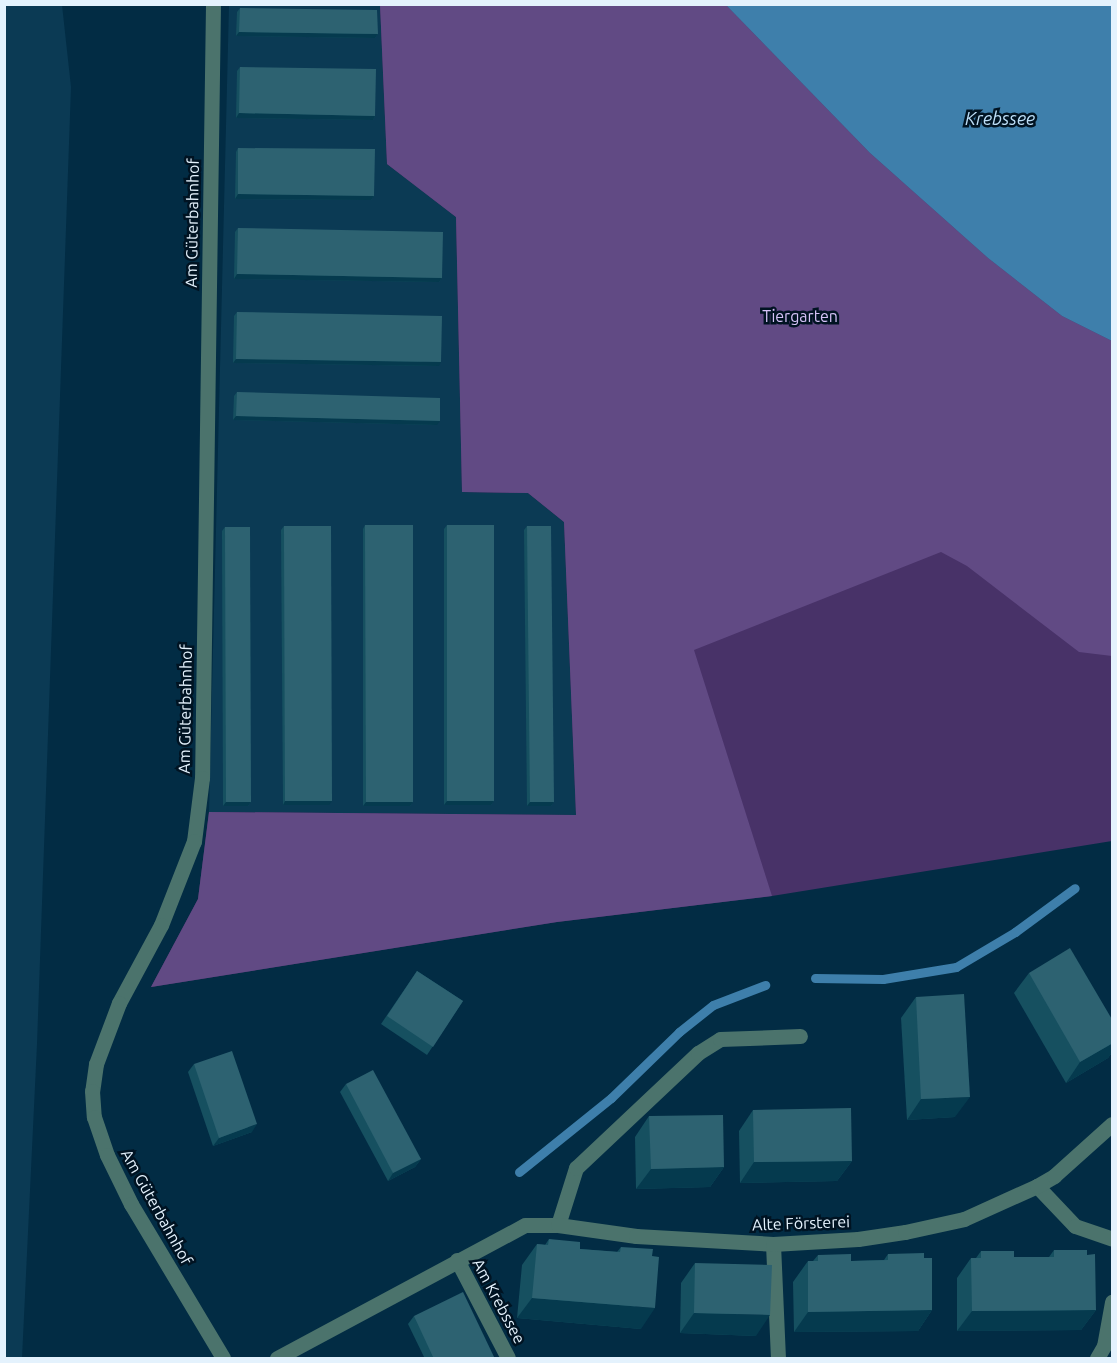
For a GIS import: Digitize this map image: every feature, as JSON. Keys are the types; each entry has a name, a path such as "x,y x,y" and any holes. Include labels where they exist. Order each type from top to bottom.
{"street":[{"name":"Am Güterbahnhof","path":"213,4 202,778 194,841 161,925 119,1003 96,1064 92,1091 94,1117 107,1155 127,1194 224,1359"},
{"path":"558,1225 576,1168 698,1053 720,1039 800,1036"},
{"name":"Alte Försterei","path":"277,1359 525,1225 558,1225 636,1236 773,1244 858,1239 905,1232 963,1219 1037,1186 1054,1176 1113,1124"},
{"path":"1037,1186 1075,1226 1113,1239"},
{"path":"773,1244 778,1359"},
{"name":"Am Krebssee","path":"457,1260 508,1359"},
{"path":"1097,1359 1104,1346 1113,1302"}],"shaded area":[{"path":"4,5 62,5 71,87 37,1044 22,1358 5,1358"},
{"path":"229,5 380,5 387,164 456,216 462,492 528,493 564,522 576,815 209,812"}],"green space":[{"name":"Tiergarten","path":"380,5 1112,5 1112,841 772,896 557,922 151,987 198,899 209,812 576,815 564,522 528,493 462,492 456,217 387,164"},
{"name":"Tiergarten","path":"380,5 726,5 870,153 988,258 1062,316 1112,341 1112,656 1079,652 967,566 941,552 694,650 772,896 557,922 151,987 198,899 209,812 576,815 564,522 528,493 462,492 456,217 387,164"}],"water":[{"name":"Krebssee","path":"726,5 1112,5 1112,341 1062,316 988,258 870,153"}],"building":[{"path":"240,8 377,10 378,34 239,32"},
{"path":"240,67 376,69 375,116 239,113"},
{"path":"238,148 375,149 374,196 238,194"},
{"path":"238,228 443,232 442,278 237,274"},
{"path":"237,312 442,316 441,362 236,359"},
{"path":"237,392 440,398 440,421 236,416"},
{"path":"365,525 413,525 413,802 366,802"},
{"path":"447,525 494,525 494,801 447,801"},
{"path":"284,526 331,526 332,801 285,801"},
{"path":"527,526 551,526 554,802 530,802"},
{"path":"225,527 250,527 251,802 226,802"},
{"path":"1070,948 1113,1021 1113,1043 1080,1062 1029,973"},
{"path":"417,971 463,1001 433,1047 387,1016"},
{"path":"964,994 970,1097 921,1099 916,997"},
{"path":"232,1051 257,1124 219,1138 194,1064"},
{"path":"373,1070 421,1159 393,1173 346,1084"},
{"path":"851,1108 852,1161 754,1162 753,1110"},
{"path":"723,1115 724,1167 651,1169 649,1116"},
{"path":"549,1239 580,1242 580,1249 620,1252 621,1247 653,1249 652,1256 659,1257 655,1308 532,1298 537,1244 548,1245"},
{"path":"1054,1250 1087,1250 1087,1255 1095,1254 1096,1310 972,1311 971,1258 981,1258 981,1251 1014,1251 1014,1257 1054,1257"},
{"path":"924,1253 924,1258 932,1258 932,1310 808,1312 808,1261 818,1261 818,1255 851,1254 851,1261 888,1260 888,1254"},
{"path":"695,1263 772,1265 770,1315 694,1313"},
{"path":"463,1292 495,1359 434,1359 414,1316"}],"waterway":[{"path":"815,978 883,979 956,967 1015,932 1075,888"},
{"path":"519,1172 611,1098 679,1032 713,1005 765,985"}]}
